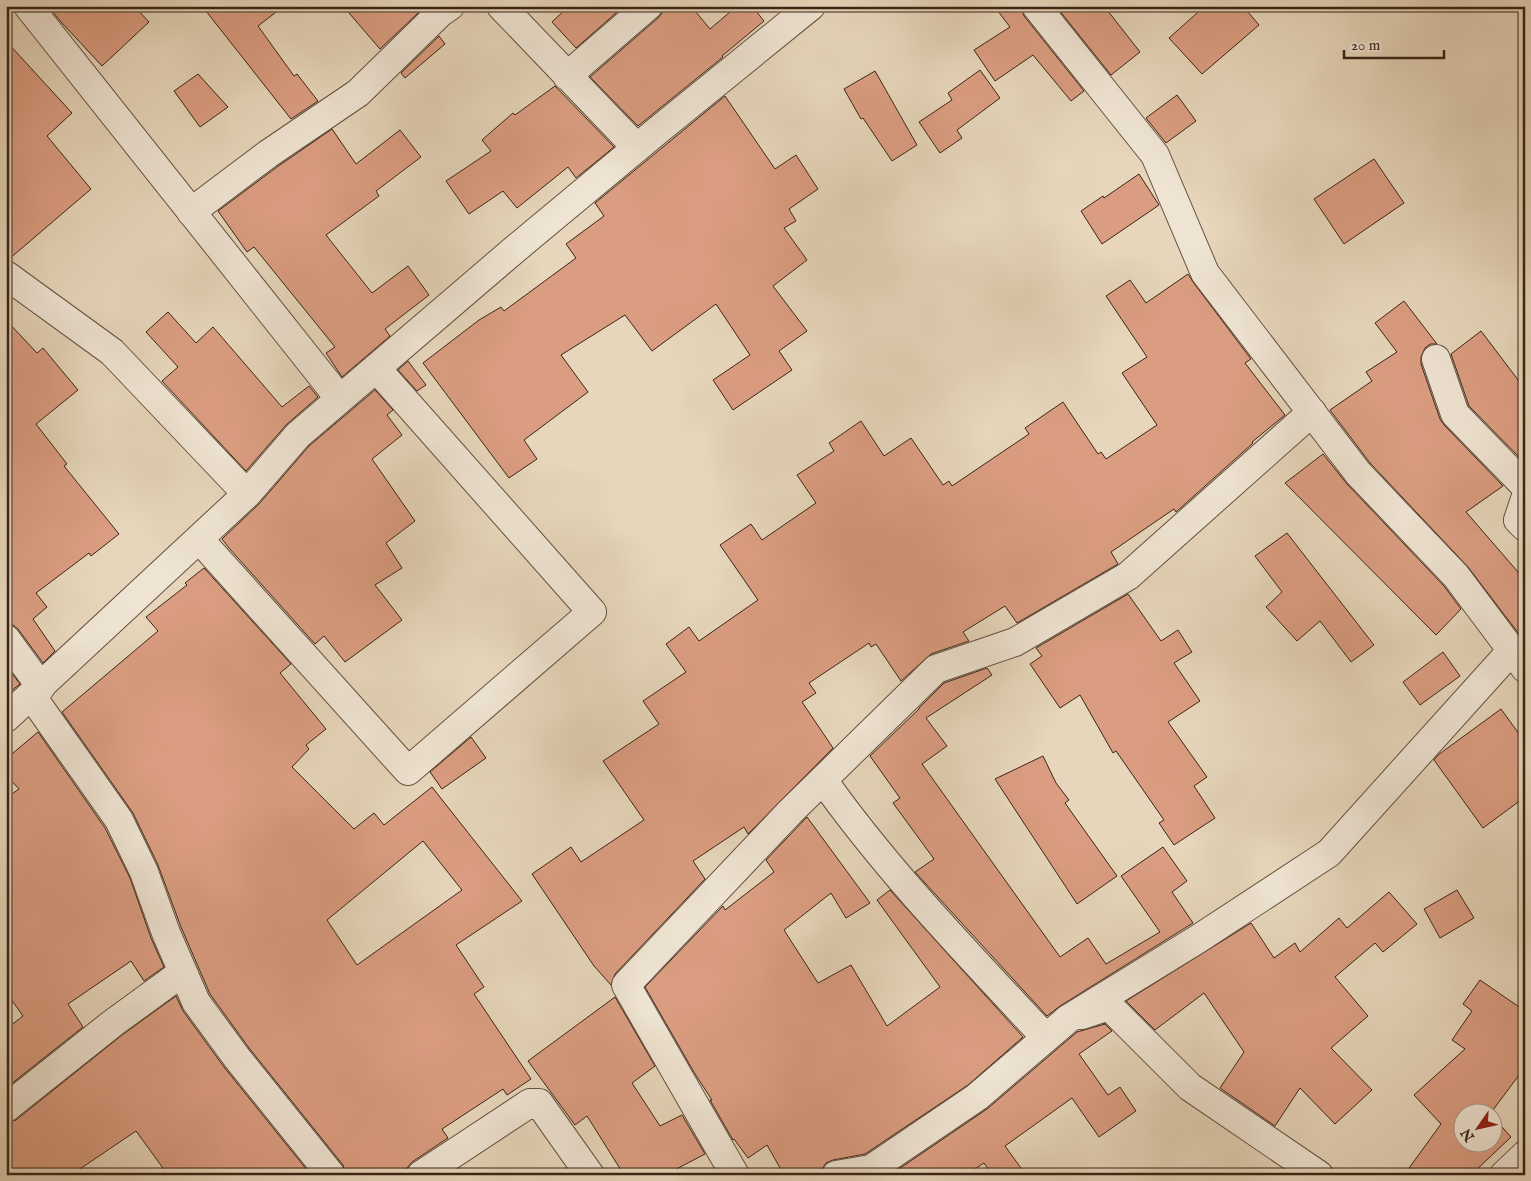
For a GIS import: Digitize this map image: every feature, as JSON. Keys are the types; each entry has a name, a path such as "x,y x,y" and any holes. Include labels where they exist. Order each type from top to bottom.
{"street":[{"path":"28,6 340,399"},
{"path":"191,212 268,154 358,93 440,13 450,6"},
{"path":"500,6 637,148"},
{"path":"567,76 648,6"},
{"path":"6,718 247,494 298,435 637,148 811,6"},
{"path":"836,1175 871,1169 977,1097 1068,1019 1198,940 1329,853 1518,659 1456,576 1358,473 1205,273 1155,155 1036,6"},
{"path":"6,275 112,352 247,494"},
{"path":"1436,360 1455,414 1525,486"},
{"path":"198,539 408,771 592,612 376,368"},
{"path":"735,1175 626,986 790,812 936,669 1015,642 1128,576 1312,412"},
{"path":"1525,499 1518,520 1525,527"},
{"path":"6,639 36,691 119,820 144,872 166,933 196,1002 331,1175"},
{"path":"823,780 855,825 944,928 1046,1038"},
{"path":"6,1108 114,1022 183,972"},
{"path":"1068,1019 1109,1006 1190,1087 1319,1175"},
{"path":"421,1175 530,1103 539,1103 590,1175"},
{"path":"1504,1175 1525,1155"}],"building":[{"path":"48,6 134,6 149,22 102,66"},
{"path":"202,6 284,6 258,26 294,76 297,74 318,101 291,119"},
{"path":"343,6 413,6 418,13 380,49"},
{"path":"569,6 624,6 576,48 552,22"},
{"path":"663,6 691,6 710,29 737,6 752,6 764,21 638,126 590,77 658,18 663,12"},
{"path":"994,6 1021,6 1024,16 1084,91 1071,101 1033,55 995,81 974,50 1010,27"},
{"path":"1064,6 1104,6 1140,52 1111,75 1059,10"},
{"path":"1205,6 1243,6 1259,25 1202,74 1169,38"},
{"path":"439,36 445,44 405,78 401,73"},
{"path":"6,41 72,113 47,136 91,189 8,260 6,260"},
{"path":"980,70 1000,98 957,130 962,138 940,153 919,122 952,100 948,93"},
{"path":"875,71 917,145 892,161 863,118 861,119 844,89"},
{"path":"198,74 228,107 200,127 174,91"},
{"path":"555,86 614,147 576,178 568,167 517,208 503,191 469,214 446,181 491,151 482,140 513,113 515,115"},
{"path":"1177,95 1196,121 1166,143 1146,118"},
{"path":"725,96 775,169 796,155 818,189 789,209 796,221 784,228 807,260 773,286 807,331 779,351 792,370 733,410 713,380 750,355 716,304 652,351 625,315 561,355 588,392 524,440 537,459 509,478 423,363 479,320 501,307 504,311 576,258 566,244 604,216 595,203"},
{"path":"332,129 356,164 400,130 421,157 376,191 379,196 326,235 372,293 408,266 429,295 385,329 390,336 342,377 326,353 335,347 254,247 247,252 218,211"},
{"path":"1374,159 1404,203 1344,244 1314,199"},
{"path":"1139,174 1159,205 1102,244 1081,211"},
{"path":"1188,274 1251,359 1245,363 1285,415 1252,442 1176,512 1174,509 1111,552 1118,564 1017,623 1005,606 963,632 969,641 931,654 901,681 876,644 871,647 869,643 809,683 816,693 802,702 833,748 748,834 744,827 693,861 705,879 615,974 611,985 594,966 532,874 571,847 581,862 644,820 603,761 659,724 643,701 686,672 666,644 689,627 699,641 758,600 720,545 751,524 762,540 816,503 797,475 834,451 829,443 861,421 884,456 911,438 943,485 949,481 952,486 1029,434 1025,428 1063,402 1098,454 1101,452 1106,459 1157,425 1122,373 1147,357 1106,296 1130,280 1146,303"},
{"path":"1404,301 1437,344 1430,344 1425,348 1421,357 1421,364 1440,419 1503,486 1466,512 1525,580 1525,642 1468,567 1370,463 1330,410 1372,381 1366,372 1397,352 1375,323"},
{"path":"168,312 196,343 213,327 282,407 309,386 318,397 286,425 246,471 162,381 178,367 146,332"},
{"path":"6,320 37,353 43,348 78,390 36,424 67,464 64,466 119,534 91,556 89,553 36,593 47,607 33,619 55,651 43,663 18,629 13,625 6,624"},
{"path":"1481,331 1525,389 1525,463 1469,406 1451,354"},
{"path":"408,361 426,385 417,391 398,370"},
{"path":"375,390 393,410 387,415 402,435 372,459 415,521 386,543 402,568 375,585 402,620 345,662 324,636 315,644 222,539 259,504 309,446"},
{"path":"1323,454 1347,484 1444,586 1461,609 1436,635 1285,483"},
{"path":"1287,533 1374,645 1351,662 1320,621 1297,641 1266,607 1282,592 1255,556"},
{"path":"204,568 291,664 280,673 326,729 306,745 309,749 292,767 354,829 374,813 384,825 432,787 522,901 456,945 484,987 474,994 531,1079 507,1095 503,1089 442,1129 448,1138 412,1162 407,1168 406,1175 346,1175 343,1165 249,1048 210,994 181,927 158,865 133,813 62,712 158,631 146,617 187,585 185,583","holes":["423,841 462,890 357,965 327,920"]},
{"path":"1128,594 1161,641 1178,630 1192,652 1174,663 1200,701 1168,722 1207,777 1194,786 1215,818 1174,845 1159,823 1164,820 1116,751 1113,753 1080,695 1060,708 1030,664 1042,656 1036,648"},
{"path":"1443,652 1460,676 1420,705 1403,682"},
{"path":"6,666 20,684 6,695"},
{"path":"987,668 992,675 926,718 947,746 922,764 1060,957 1088,938 1106,964 1160,932 1121,876 1163,847 1187,881 1172,892 1193,923 1047,1016 915,872 934,859 893,803 900,798 870,756 944,683"},
{"path":"1501,709 1525,742 1525,797 1483,828 1434,760 1438,755"},
{"path":"38,732 105,828 130,878 151,938 164,967 144,981 131,961 68,1004 83,1027 6,1088 6,1029 23,1016 6,992 6,798 19,789 6,775 6,759"},
{"path":"471,737 486,758 442,789 430,772"},
{"path":"1043,756 1056,783 1069,800 1065,803 1117,876 1077,904 995,779"},
{"path":"807,817 870,903 846,918 831,893 784,930 818,983 851,965 887,1026 940,987 877,900 890,890 1023,1037 968,1085 865,1154 826,1163 821,1175 784,1175 767,1145 748,1158 733,1140 710,1100 712,1100 645,987 723,906 725,910 774,872 766,860"},
{"path":"1457,890 1474,918 1440,938 1424,909"},
{"path":"1389,892 1417,924 1383,952 1375,943 1335,977 1368,1016 1331,1048 1372,1090 1335,1124 1300,1088 1275,1126 1220,1088 1244,1052 1204,993 1155,1030 1126,1001 1251,923 1274,958 1295,943 1300,952 1339,918 1347,928"},
{"path":"1480,980 1525,1011 1525,1067 1497,1104 1454,1104 1454,1154 1493,1154 1471,1175 1404,1175 1441,1124 1414,1095 1465,1049 1452,1040 1472,1011 1463,1004"},
{"path":"176,996 183,1011 224,1067 311,1175 168,1175 136,1131 71,1175 6,1175 6,1123 16,1120 122,1035"},
{"path":"615,997 655,1066 632,1083 660,1126 682,1115 705,1154 665,1175 624,1175 587,1116 575,1125 528,1061"},
{"path":"1105,1024 1112,1031 1079,1054 1108,1095 1120,1087 1136,1111 1099,1137 1072,1098 1005,1146 1026,1175 992,1175 984,1163 966,1175 890,1175 987,1109 1077,1032"},
{"path":"1504,1129 1511,1137 1504,1144"}]}
